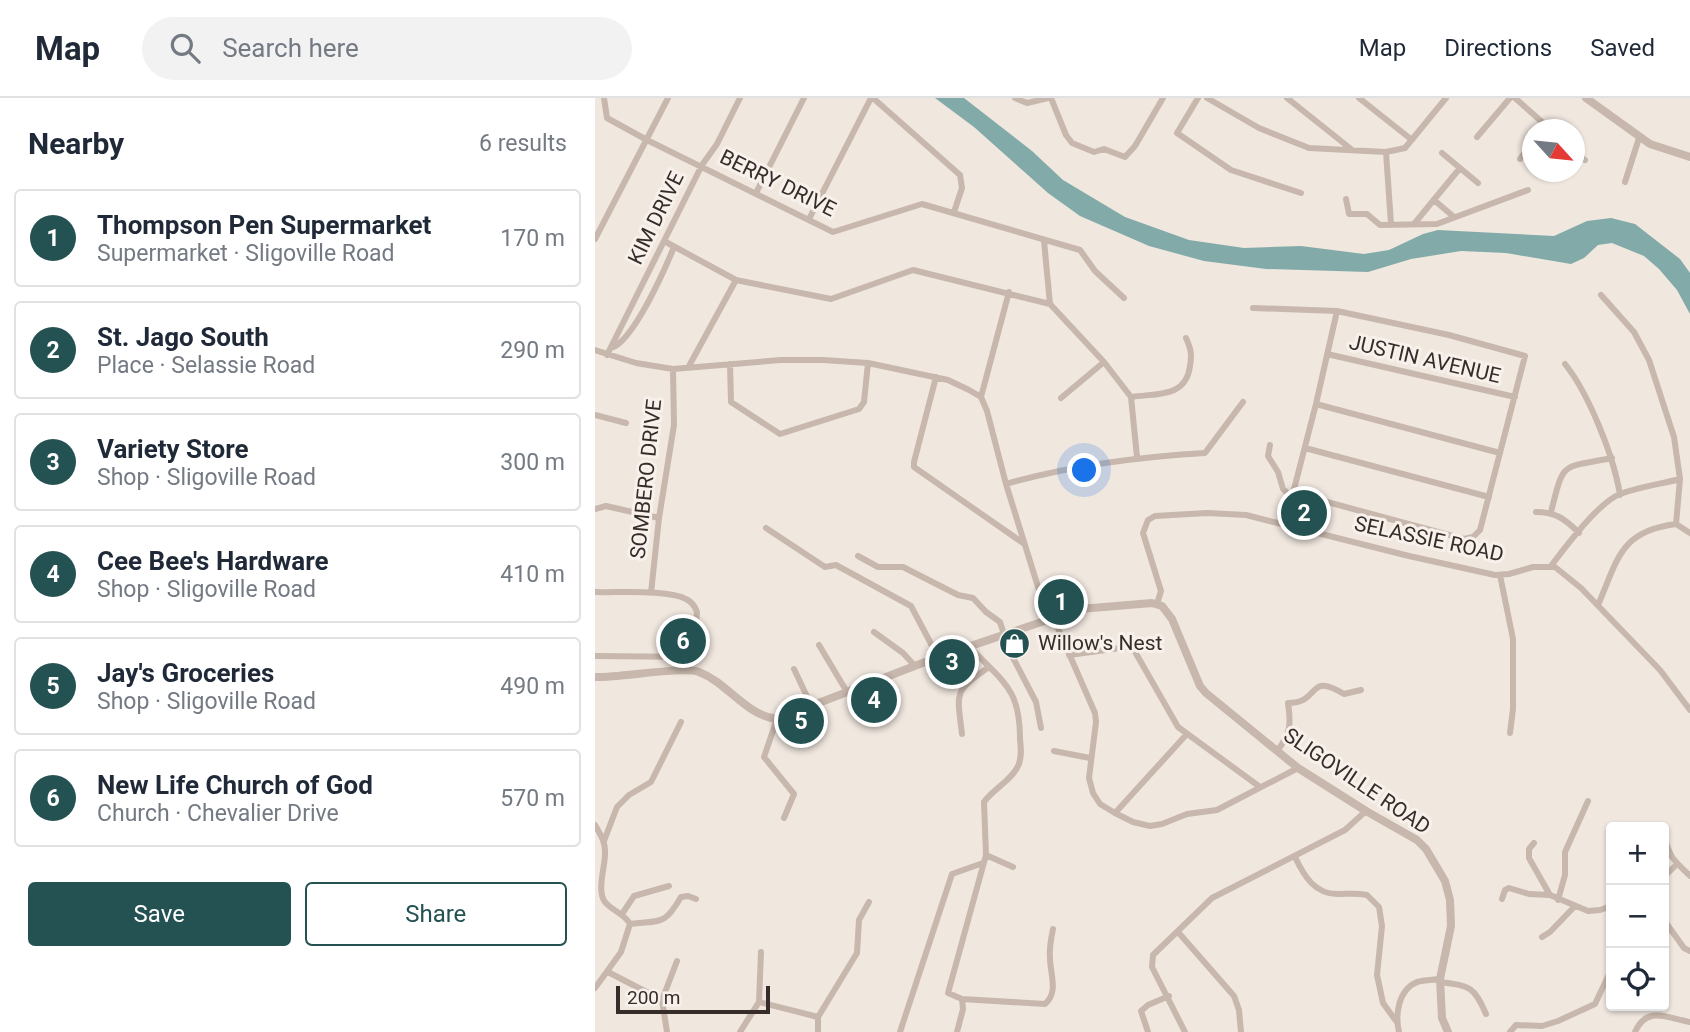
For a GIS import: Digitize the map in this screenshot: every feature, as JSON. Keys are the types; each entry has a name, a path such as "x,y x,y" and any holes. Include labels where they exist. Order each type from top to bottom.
{"street":[{"name":"BERRY DRIVE","path":"604,98 607,103 604,112 607,118 833,232 922,204 1082,251 1095,271 1124,298"},
{"path":"595,239 668,98"},
{"name":"KIM DRIVE","path":"609,351 702,166 717,144 740,98"},
{"path":"756,193 804,98"},
{"path":"809,219 872,98 961,174 962,188 954,212"},
{"path":"1015,98 1027,103 1049,98 1072,143 1094,152 1104,149 1125,157 1135,146 1163,98"},
{"path":"1198,98 1177,132 1231,170 1301,193"},
{"path":"1207,98 1259,128 1309,148 1386,152 1405,148 1444,101 1435,98"},
{"path":"1287,98 1353,150"},
{"path":"1359,98 1412,140"},
{"path":"1478,137 1512,98 1536,119"},
{"path":"1586,98 1650,145 1690,157"},
{"path":"1625,182 1639,138"},
{"path":"1386,152 1391,224"},
{"path":"1442,153 1478,183"},
{"path":"1414,224 1460,168"},
{"path":"1346,199 1350,215 1367,214 1378,224 1437,224 1528,190"},
{"path":"1434,200 1454,217"},
{"path":"664,241 736,280 831,299 913,270 1050,304 1104,362 1131,397 1137,457"},
{"path":"1044,241 1050,304"},
{"path":"609,351 619,345 631,329 660,279 674,247"},
{"path":"689,366 736,280"},
{"path":"1009,292 981,397 1024,544 1051,618 1095,713 1089,778 1093,793 1100,804 1115,813 1133,822 1150,826 1187,814 1217,810 1298,768"},
{"path":"1601,295 1634,332 1649,360 1674,437 1680,480 1676,524"},
{"path":"1253,308 1337,311 1523,354 1525,358 1480,530 1473,537 1464,539 1293,496 1283,489 1278,472 1268,456 1270,445"},
{"path":"1285,524 1337,311"},
{"path":"1131,397 1173,391 1186,383 1192,351 1186,338"},
{"path":"595,350 609,351 636,363 673,369 813,360 868,363 948,380 981,397"},
{"name":"JUSTIN AVENUE","path":"1327,354 1515,397"},
{"path":"1061,398 1104,362"},
{"path":"730,364 731,402 780,434 859,409 864,402 868,363"},
{"path":"1565,364 1576,377 1612,458 1619,495"},
{"name":"SOMBERO DRIVE","path":"651,593 659,518 674,425 673,369"},
{"path":"936,377 914,467 1024,544"},
{"path":"1006,484 1046,472 1137,457 1205,453 1243,402"},
{"path":"1316,404 1500,453"},
{"path":"595,415 626,423"},
{"path":"1305,448 1489,497"},
{"path":"1551,512 1560,475 1568,466 1612,458"},
{"path":"1680,480 1619,495 1595,513 1551,566 1570,577 1598,605 1660,670 1690,710"},
{"path":"595,509 606,506 659,518"},
{"path":"1536,512 1551,512 1560,516 1579,533"},
{"name":"SELASSIE ROAD","path":"1157,604 1161,591 1143,533 1151,518 1226,513 1285,524 1409,556 1500,575 1533,567 1551,566"},
{"path":"1598,605 1621,552 1636,535 1655,527 1676,524 1690,533"},
{"path":"766,528 825,567 836,565 911,606 938,657"},
{"path":"858,556 878,566 903,567 958,595 974,598 986,612 1000,622 1036,702 1041,728"},
{"path":"1500,575 1513,639 1513,709 1510,733"},
{"path":"595,593 674,595 686,599 694,605 697,612 693,657 595,656"},
{"path":"595,677 613,678 691,670 706,676 757,714 777,719 938,657 1080,609 1145,602 1157,604"},
{"name":"SLIGOVILLE ROAD","path":"1157,604 1166,610 1172,619 1202,690 1298,768 1423,844 1449,893 1451,926 1440,980 1442,1018 1448,1032"},
{"path":"874,632 903,653 915,666"},
{"path":"820,645 847,692"},
{"path":"970,647 1008,685 1015,698 1021,757 1013,774 984,802 985,859 947,993 962,999 1045,1003 1050,999 1053,986 1050,959 1053,929"},
{"path":"1069,655 1128,647 1134,650 1172,719 1186,735 1260,787"},
{"path":"963,734 959,706 961,689 989,667"},
{"path":"794,669 812,707"},
{"path":"1278,750 1291,723 1288,703 1302,702 1322,685 1327,684 1344,694 1361,690"},
{"path":"777,719 764,757 794,794 784,818"},
{"path":"604,841 617,807 629,795 651,782 681,722"},
{"path":"1115,813 1186,735"},
{"path":"1054,751 1090,758"},
{"path":"1558,900 1565,875 1565,852 1588,801"},
{"path":"1185,1032 1152,967 1151,959 1197,910 1212,898 1345,830 1366,811"},
{"path":"595,825 604,841 602,891 605,901 630,924"},
{"path":"1534,843 1529,849 1529,858 1550,895 1574,906 1594,911 1606,907"},
{"path":"1669,853 1676,865 1690,876"},
{"path":"1295,857 1303,874 1323,892 1367,895 1379,907 1381,926 1377,975 1383,1003 1397,1021"},
{"path":"900,1032 952,874 985,859 1013,867"},
{"path":"1669,872 1676,865"},
{"path":"622,914 634,896 669,886"},
{"path":"1502,899 1509,888 1529,894 1550,895"},
{"path":"630,924 664,920 672,913 681,897 697,899"},
{"path":"818,1032 818,1017 857,953 859,920 869,902"},
{"path":"1542,937 1574,906"},
{"path":"595,987 621,952 630,924"},
{"path":"1669,927 1682,946 1690,951"},
{"path":"1178,932 1234,996 1239,1010 1241,1032"},
{"path":"740,1032 759,1002 761,952"},
{"path":"667,1032 662,1000 677,961"},
{"path":"608,972 662,1000"},
{"path":"1399,1032 1397,1021 1401,998 1407,989 1417,982 1440,980 1471,988 1478,994 1486,1014"},
{"path":"1510,1032 1516,1025 1542,1026 1595,1004 1606,981"},
{"path":"1148,1032 1141,1011 1169,996"},
{"path":"957,1032 963,1009 962,999"},
{"path":"759,1002 818,1017"},
{"path":"1636,1032 1643,1018 1651,1014 1690,1022"}],"water":[{"path":"935,98 964,98 1032,151 1063,180 1125,217 1189,240 1244,248 1301,246 1364,254 1389,250 1438,230 1554,236 1587,221 1611,218 1635,224 1680,259 1690,273 1690,314 1677,290 1659,269 1644,256 1612,243 1598,245 1584,258 1571,264 1506,253 1461,251 1411,259 1368,272 1266,269 1204,261 1149,246 1080,216 1048,193 974,127"}],"place":[{"name":"St. Jago South","path":"1304,513"},
{"name":"Thompson Pen Supermarket","path":"1061,602"},
{"name":"New Life Church of God","path":"683,641"},
{"name":"Willow's Nest","path":"1015,643"},
{"name":"Variety Store","path":"952,662"},
{"name":"Cee Bee's Hardware","path":"874,700"},
{"name":"Jay's Groceries","path":"801,721"}]}
